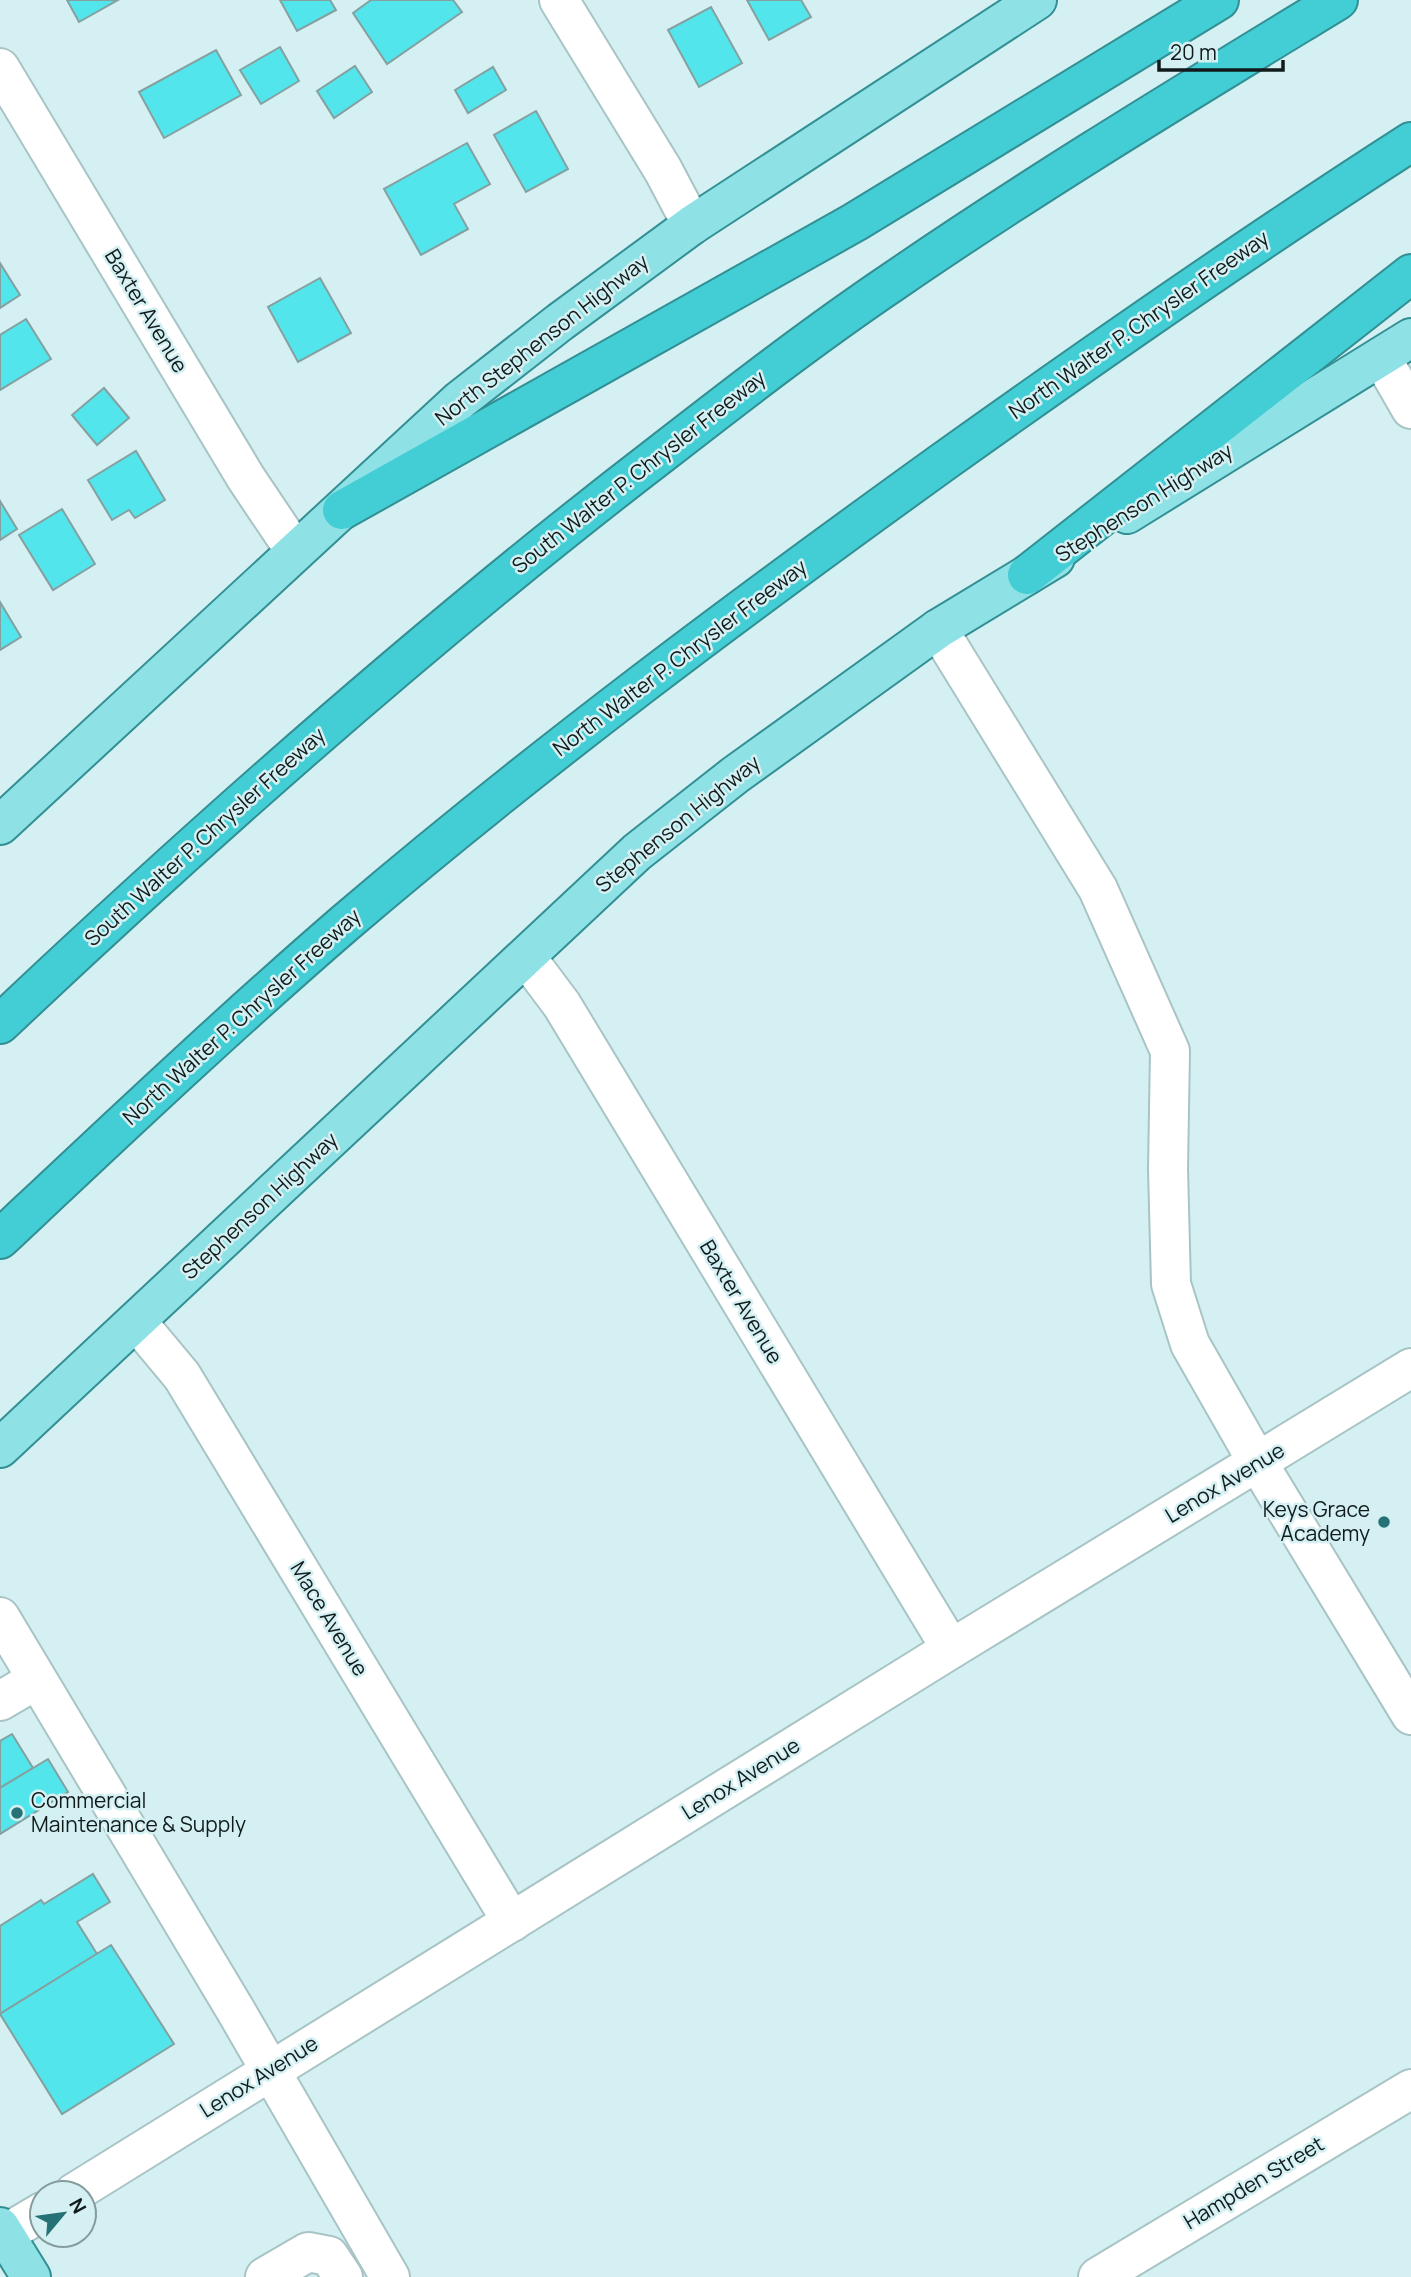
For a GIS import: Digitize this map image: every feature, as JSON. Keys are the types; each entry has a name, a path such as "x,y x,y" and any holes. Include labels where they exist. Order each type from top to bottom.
{"highway":[{"path":"342,510 855,222 1219,0"},
{"name":"South Walter P. Chrysler Freeway","path":"0,1024 114,916 366,692 499,581 716,411 892,282 1146,117 1338,0"},
{"name":"North Walter P. Chrysler Freeway","path":"0,1238 240,1015 339,929 743,606 1078,366 1281,226 1411,142"},
{"path":"1027,575 1411,274"}],"main road":[{"name":"North Stephenson Highway","path":"0,825 460,400 692,225 1037,0"},
{"name":"Stephenson Highway","path":"0,1448 637,852 735,775 938,629 1396,347"},
{"path":"2,2233 31,2277"}],"street":[{"path":"559,0 663,170 692,225"},
{"name":"Baxter Avenue","path":"0,68 239,467 295,551"},
{"path":"1396,347 1411,409"},
{"path":"938,629 1098,889 1170,1051 1168,1169 1171,1284 1190,1344 1258,1463 1411,1715"},
{"name":"Baxter Avenue","path":"526,957 566,1012 951,1649"},
{"name":"Mace Avenue","path":"137,1322 182,1376 512,1922"},
{"name":"Lenox Avenue","path":"96,2179 951,1649 1411,1368"},
{"path":"0,1616 390,2277"},
{"path":"0,1702 36,1680"},
{"name":"Hampden Street","path":"1098,2277 1411,2089"},
{"path":"2,2233 28,2219"},
{"path":"265,2277 308,2252 329,2256 343,2277"}],"building":[{"path":"67,0 118,0 79,22"},
{"path":"280,0 330,0 336,10 297,31"},
{"path":"371,0 453,0 462,12 387,64 353,13"},
{"path":"747,0 801,0 811,17 769,40"},
{"path":"711,7 742,63 699,87 668,30"},
{"path":"280,47 299,81 261,104 240,70"},
{"path":"216,50 241,95 164,138 139,92"},
{"path":"355,66 372,92 334,118 317,91"},
{"path":"493,67 506,90 468,113 455,90"},
{"path":"536,111 568,169 526,192 494,135"},
{"path":"467,143 490,184 454,204 468,229 421,255 384,189"},
{"path":"0,263 20,295 0,308"},
{"path":"320,278 351,333 298,362 268,307"},
{"path":"26,319 51,359 0,390 0,335"},
{"path":"104,388 129,418 97,445 72,415"},
{"path":"136,451 165,500 135,518 129,510 112,520 88,480"},
{"path":"0,501 17,529 0,540"},
{"path":"62,509 95,564 53,590 19,535"},
{"path":"0,602 21,637 0,650"},
{"path":"12,1734 33,1768 0,1788 0,1741"},
{"name":"Commercial Maintenance & Supply","path":"48,1759 68,1792 0,1834 0,1788"},
{"path":"93,1874 110,1902 77,1922 97,1954 0,2014 0,1926 41,1900 44,1904"},
{"path":"111,1945 174,2044 62,2114 0,2014"}],"place":[{"name":"Keys Grace Academy","path":"1384,1522"},
{"name":"Commercial Maintenance & Supply","path":"17,1813"}]}
